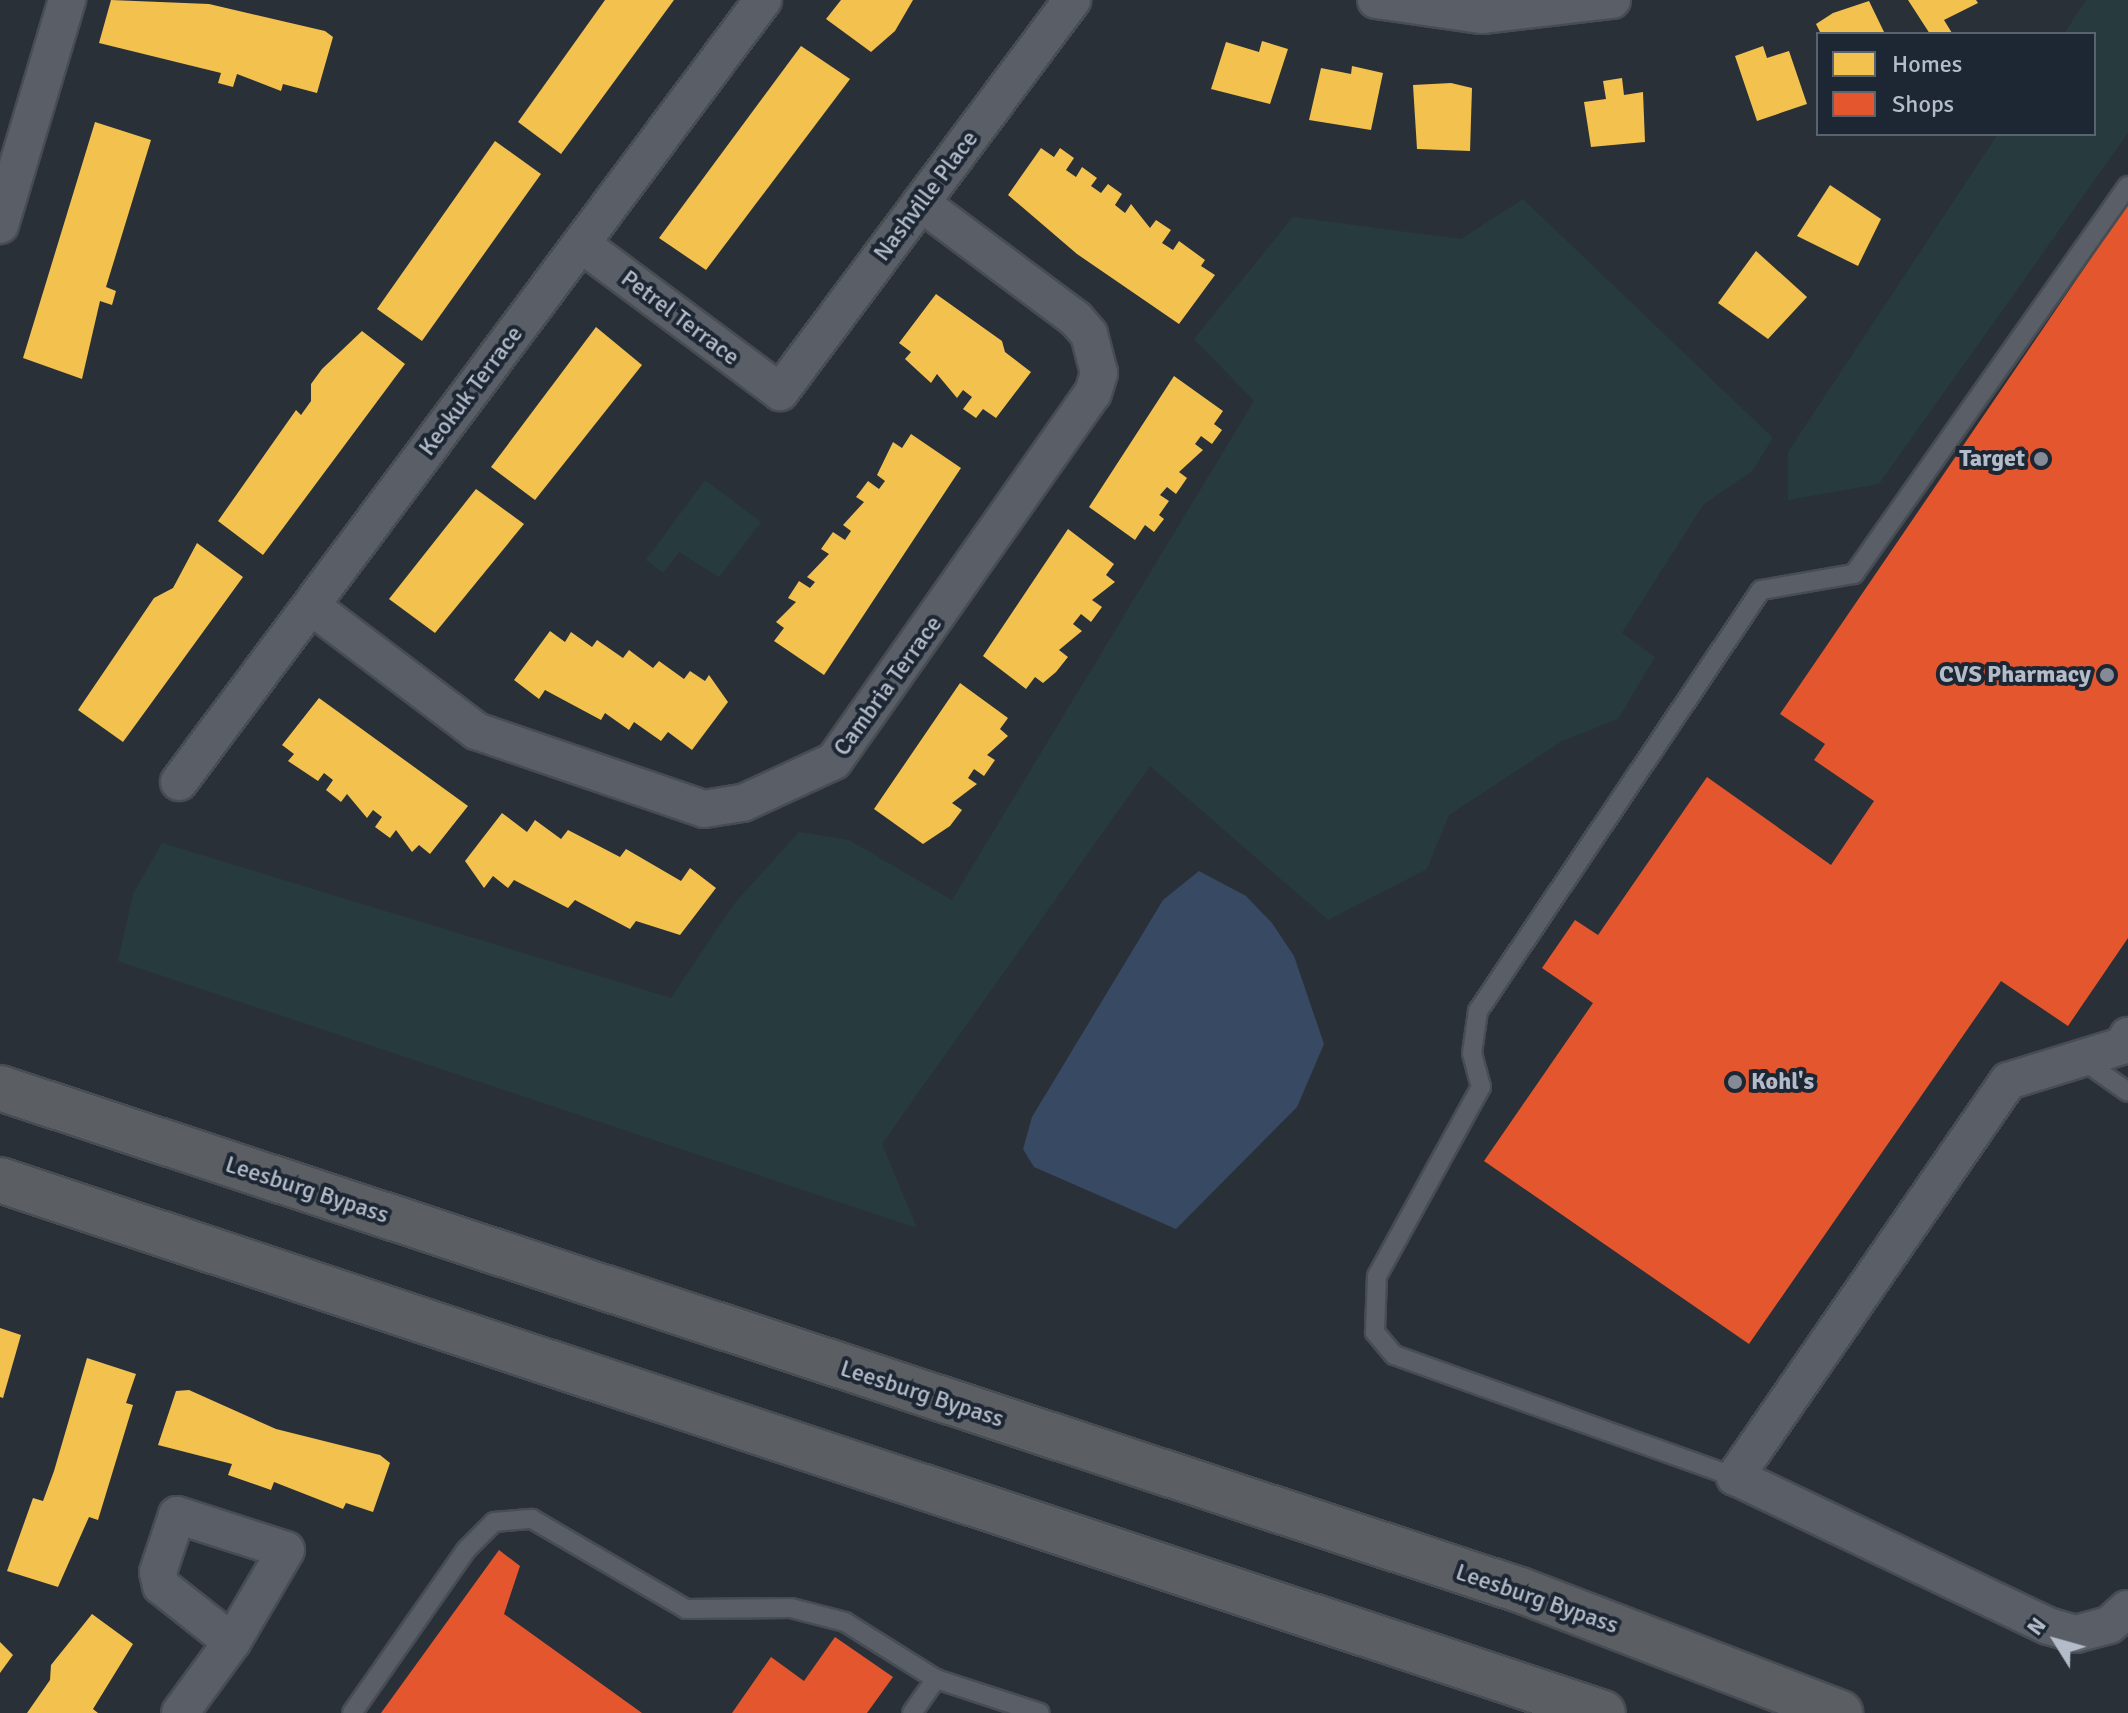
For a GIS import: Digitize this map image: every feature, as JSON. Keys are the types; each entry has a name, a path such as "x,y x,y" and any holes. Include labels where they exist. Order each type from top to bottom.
{"highway":[{"name":"Leesburg Bypass","path":"0,1088 1520,1590 1840,1713"},
{"path":"0,1180 1603,1713"}],"street":[{"path":"0,225 67,0"},
{"name":"Keokuk Terrace","path":"179,782 763,0"},
{"name":"Nashville Place","path":"780,392 1072,0"},
{"path":"1376,0 1482,15 1546,5 1612,0"},
{"name":"Cambria Terrace","path":"311,606 476,731 704,809 743,803 834,761 1093,393 1099,373 1093,343 1076,319 921,203"},
{"name":"Petrel Terrace","path":"581,244 780,392"},
{"path":"2127,1608 2109,1625 2076,1634 2048,1626 1735,1477 2008,1081 2081,1059 2128,1036"},
{"path":"180,1713 232,1642"}],"lane":[{"path":"1735,1477 1394,1355 1375,1332 1377,1276 1481,1087 1472,1053 1478,1011 1761,590 1854,574 2128,186"},
{"path":"2081,1059 2128,1092"},
{"path":"352,1713 467,1549 494,1522 532,1519 686,1609 791,1608 845,1622 936,1679 1040,1713"},
{"path":"912,1713 936,1679"}],"green space":[{"path":"2086,0 2128,0 2128,133 1879,484 1788,500 1788,452 1997,136 2096,136 2096,32 2065,32"},
{"path":"1523,199 1773,438 1752,471 1703,505 1622,633 1655,657 1618,719 1562,741 1449,815 1427,869 1328,920 1150,766 882,1144 917,1228 118,961 133,894 162,843 671,998 734,904 799,832 849,840 952,900 1254,401 1194,339 1293,217 1461,239"},
{"path":"705,480 761,522 719,577 679,552 663,573 646,560"}],"water":[{"path":"1199,871 1246,896 1272,923 1294,956 1324,1044 1297,1107 1176,1229 1034,1167 1023,1149 1032,1117 1163,900"}],"building: Homes":[{"path":"111,0 209,4 325,31 333,37 317,93 283,84 281,91 237,74 233,87 218,83 221,73 99,43"},
{"path":"605,0 674,0 561,154 518,122"},
{"path":"841,0 913,0 895,31 871,52 826,19"},
{"path":"1908,0 1976,0 1978,3 1944,20 1951,32 1929,32"},
{"path":"1869,1 1884,32 1820,32 1816,24 1833,13"},
{"path":"1262,41 1288,49 1270,104 1211,89 1226,42 1259,52"},
{"path":"801,46 850,79 706,270 659,238"},
{"path":"1763,46 1767,58 1789,51 1807,104 1757,121 1735,56"},
{"path":"1352,66 1383,73 1371,130 1309,120 1321,68 1351,74"},
{"path":"1622,78 1624,95 1643,92 1645,142 1591,147 1584,102 1606,99 1603,81"},
{"path":"1451,83 1472,88 1470,151 1417,149 1413,85"},
{"path":"95,122 151,140 106,287 116,291 112,305 100,301 82,379 23,358"},
{"path":"495,141 541,174 422,341 377,309"},
{"path":"1041,148 1054,157 1060,148 1074,158 1066,170 1076,177 1082,167 1097,178 1091,186 1101,193 1108,184 1122,194 1115,205 1125,213 1131,204 1150,228 1156,220 1171,230 1162,243 1173,250 1179,241 1205,260 1201,266 1215,275 1179,324 1077,254 1008,195"},
{"path":"1830,185 1881,219 1858,266 1797,236"},
{"path":"1756,251 1807,297 1768,339 1718,303"},
{"path":"936,294 1002,341 1005,352 1031,372 996,418 983,409 976,418 963,409 972,397 963,390 957,398 937,374 931,383 905,359 911,352 899,343"},
{"path":"596,327 642,365 535,500 491,467"},
{"path":"362,331 405,364 263,555 218,521 296,410 301,415 311,401 311,384 322,369"},
{"path":"1174,376 1223,411 1214,424 1222,430 1212,444 1201,436 1195,444 1203,450 1179,472 1187,478 1176,494 1167,487 1160,495 1169,501 1159,515 1164,519 1154,532 1145,525 1135,540 1089,507"},
{"path":"911,434 961,468 824,675 774,641 784,628 776,622 796,602 788,598 799,581 810,588 815,582 807,577 829,554 821,549 833,532 845,540 851,531 843,525 864,502 856,497 868,481 879,489 885,481 877,475 893,442 902,448"},
{"path":"476,489 524,524 435,633 389,599"},
{"path":"1068,529 1114,564 1106,575 1115,582 1092,600 1102,607 1091,622 1081,614 1073,624 1082,631 1059,650 1068,657 1056,672 1043,683 1035,677 1026,689 983,656"},
{"path":"197,543 243,577 123,742 78,710 154,598 173,588"},
{"path":"550,631 565,642 571,632 592,647 597,640 623,658 629,650 653,668 659,661 684,679 690,671 705,681 709,675 728,702 692,750 668,732 661,741 634,722 629,730 605,713 601,720 545,690 539,699 514,680"},
{"path":"960,683 1008,718 1000,729 1008,736 987,755 995,760 984,776 974,769 968,778 977,784 952,803 962,810 950,826 923,844 874,809"},
{"path":"319,698 468,806 430,854 419,845 412,852 396,830 390,838 375,827 382,817 373,810 367,818 347,794 341,802 326,790 333,780 324,773 318,781 288,761 294,754 282,745"},
{"path":"502,813 527,832 535,820 561,839 568,830 620,857 626,849 681,881 690,868 716,888 680,935 636,921 630,929 575,900 568,908 514,880 508,888 493,876 484,888 465,861"},
{"path":"0,1328 21,1335 3,1398 0,1397"},
{"path":"87,1358 136,1374 126,1403 133,1405 98,1520 89,1517 58,1587 7,1571 33,1498 43,1501"},
{"path":"189,1390 276,1429 380,1455 390,1463 373,1512 346,1503 343,1509 274,1482 271,1490 228,1475 232,1464 158,1445 176,1391"},
{"path":"92,1614 133,1644 93,1709 98,1713 27,1713 50,1680 51,1665"},
{"path":"0,1642 13,1655 0,1673"}],"building: Shops":[{"path":"2128,204 2128,938 2068,1026 2001,981 1749,1344 1484,1161 1593,1003 1542,968 1575,920 1598,935 1707,777 1831,865 1874,801 1814,760 1825,744 1780,714"},
{"path":"499,1550 520,1566 504,1614 642,1713 381,1713"},
{"path":"835,1637 893,1677 867,1713 732,1713 771,1657 804,1681"}],"place":[{"name":"Target","path":"2041,459"},
{"name":"CVS Pharmacy","path":"2107,675"},
{"name":"Kohl's","path":"1735,1082"}]}
